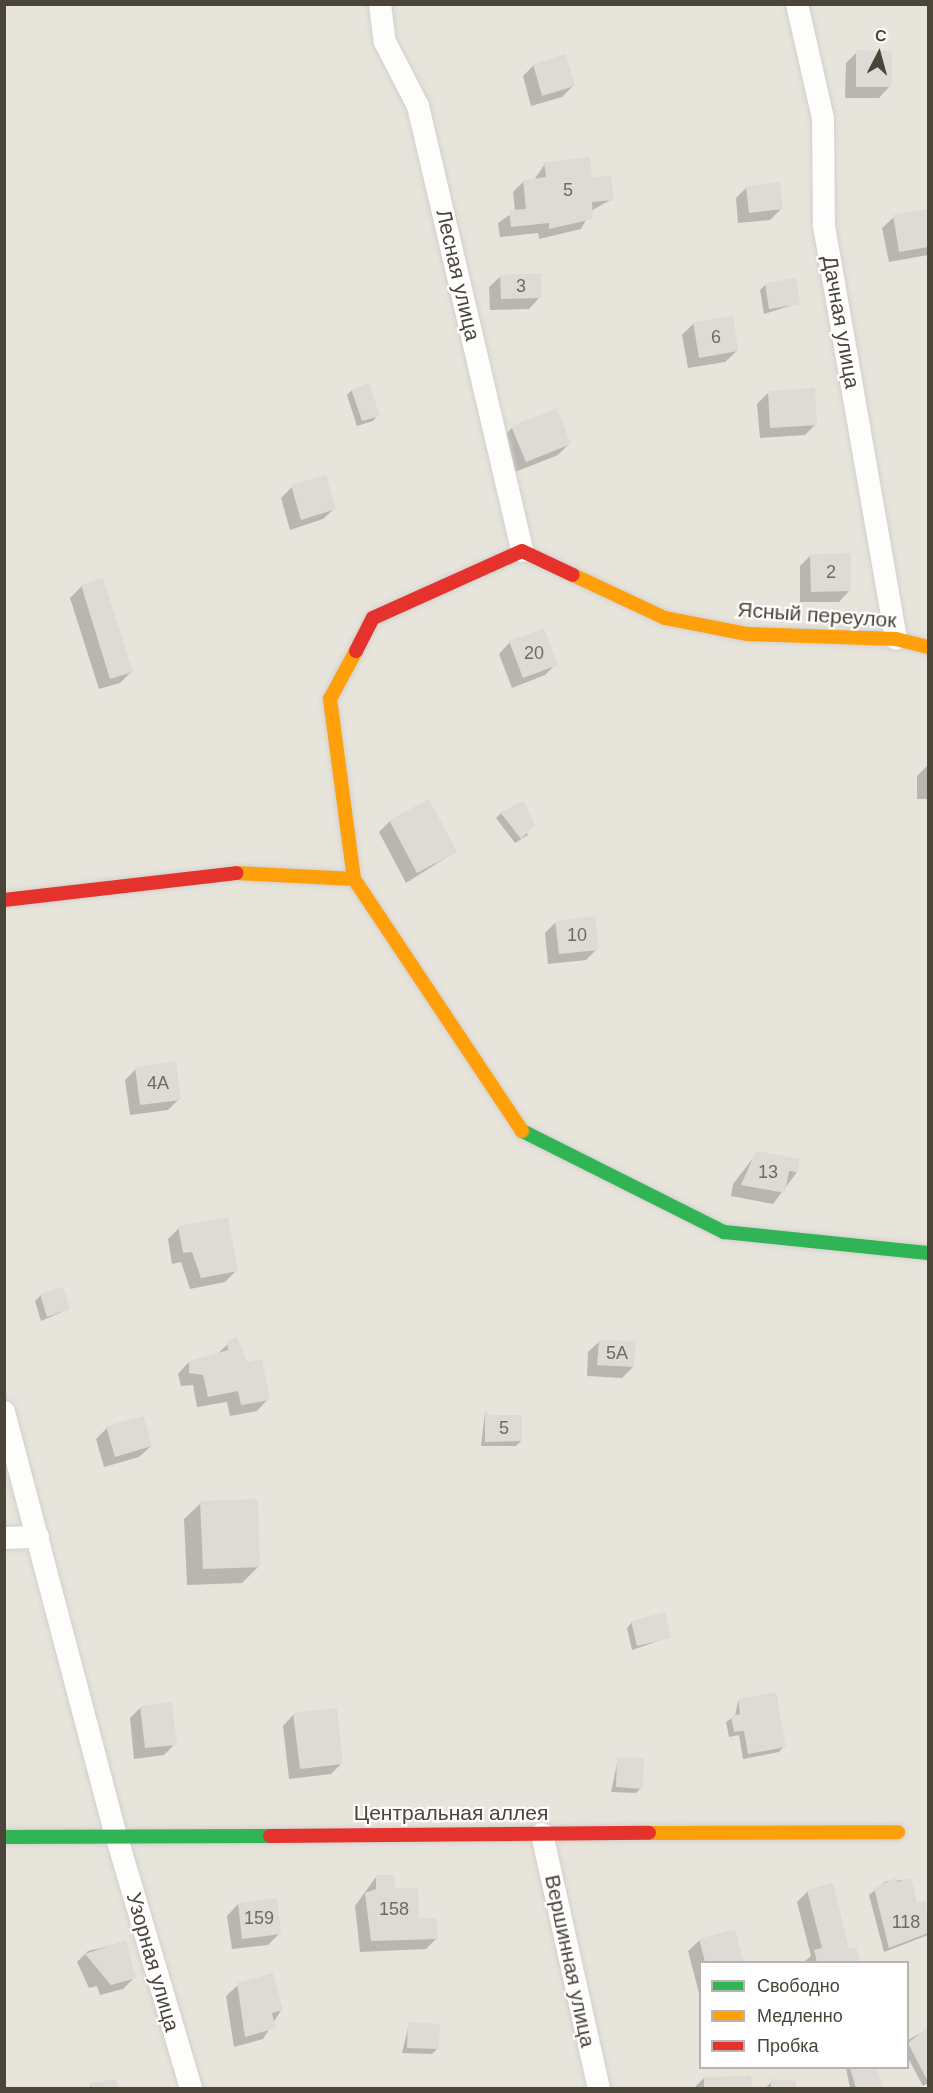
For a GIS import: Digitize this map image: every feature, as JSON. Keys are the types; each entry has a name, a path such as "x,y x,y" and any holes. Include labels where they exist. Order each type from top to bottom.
{"street":[{"name":"Лесная улица","path":"380,4 385,42 418,106 522,551"},
{"name":"Дачная улица","path":"797,4 823,118 824,226 896,639"},
{"path":"522,551 373,618 330,699 354,879 412,960 516,1128 724,1232 928,1253"},
{"name":"Ясный переулок","path":"522,551 665,618 747,633 896,639 928,647"},
{"path":"4,900 217,872 354,879"},
{"name":"Узорная улица","path":"4,1412 116,1835 191,2088"},
{"path":"4,1538 38,1537"},
{"name":"Центральная аллея","path":"4,1837 898,1832"},
{"name":"Вершинная улица","path":"542,1834 598,2088"}],"shaded area":[{"path":"5,5 928,5 928,2083 918,2088 5,2088"}],"building":[{"path":"856,50 892,51 892,87 856,87"},
{"path":"566,54 575,86 542,96 533,64"},
{"path":"590,157 592,177 611,175 614,200 592,202 593,219 549,229 549,223 511,227 509,210 526,209 523,180 546,177 544,162"},
{"path":"780,182 783,209 749,213 746,186"},
{"path":"928,209 928,247 899,252 893,215"},
{"path":"541,273 542,298 501,299 500,275"},
{"path":"796,278 800,304 769,309 765,283"},
{"path":"733,316 738,351 699,358 693,322"},
{"path":"369,383 380,416 362,421 351,389"},
{"path":"815,388 817,425 770,428 768,391"},
{"path":"557,408 571,444 526,462 511,426"},
{"path":"326,475 336,509 301,520 291,485"},
{"path":"851,553 851,591 811,592 810,554"},
{"path":"103,578 133,672 110,679 81,585"},
{"path":"544,628 558,665 523,678 509,641"},
{"path":"429,799 457,852 417,873 389,820"},
{"path":"524,801 535,825 521,839 500,812"},
{"path":"595,916 599,950 559,954 555,921"},
{"path":"176,1061 181,1100 140,1105 135,1067"},
{"path":"756,1151 800,1159 798,1172 789,1171 785,1193 741,1185"},
{"path":"228,1217 238,1271 201,1278 192,1252 183,1253 178,1226"},
{"path":"63,1287 70,1309 47,1317 40,1294"},
{"path":"237,1336 247,1362 262,1359 270,1400 241,1405 238,1391 208,1397 203,1375 189,1373 189,1361 228,1350 227,1342"},
{"path":"599,1340 636,1341 634,1367 597,1365"},
{"path":"485,1409 490,1415 522,1415 522,1441 485,1442"},
{"path":"144,1416 152,1446 115,1457 106,1426"},
{"path":"258,1499 260,1567 203,1569 200,1501"},
{"path":"665,1612 671,1638 637,1646 631,1621"},
{"path":"776,1692 786,1747 748,1754 744,1731 734,1732 731,1716 740,1714 738,1699"},
{"path":"172,1702 177,1745 145,1748 140,1706"},
{"path":"337,1708 343,1764 300,1769 293,1713"},
{"path":"617,1757 644,1758 643,1789 616,1787"},
{"path":"376,1875 394,1875 395,1888 418,1888 419,1919 437,1918 438,1939 371,1941 365,1893 376,1889"},
{"path":"896,1877 897,1882 911,1878 917,1903 926,1901 928,1933 889,1948 874,1888"},
{"path":"833,1883 849,1949 856,1947 860,1961 817,1961 814,1950 822,1948 807,1890"},
{"path":"277,1898 281,1934 242,1939 238,1903"},
{"path":"735,1929 744,1961 705,1961 699,1939"},
{"path":"126,1940 136,1978 111,1985 85,1954"},
{"path":"273,1973 283,2010 272,2013 276,2028 245,2037 237,1983"},
{"path":"408,2022 440,2024 439,2049 407,2048"},
{"path":"928,2027 928,2082 909,2045 909,2042"},
{"path":"850,2069 877,2069 883,2088 856,2088"},
{"path":"751,2076 752,2088 704,2088 704,2077"},
{"path":"116,2079 117,2088 92,2088 91,2083"},
{"path":"771,2079 796,2081 796,2088 771,2088"}],"traffic: fast":[{"path":"522,1131 724,1232 928,1253"},
{"path":"4,1837 270,1836"}],"traffic: slow":[{"path":"573,575 665,618 747,634 896,639 928,647"},
{"path":"354,879 330,699 356,651"},
{"path":"236,873 354,879 522,1131"},
{"path":"649,1833 898,1832"}],"traffic: jam":[{"path":"356,651 373,618 522,551 573,575"},
{"path":"4,900 236,873"},
{"path":"270,1836 649,1833"}]}
